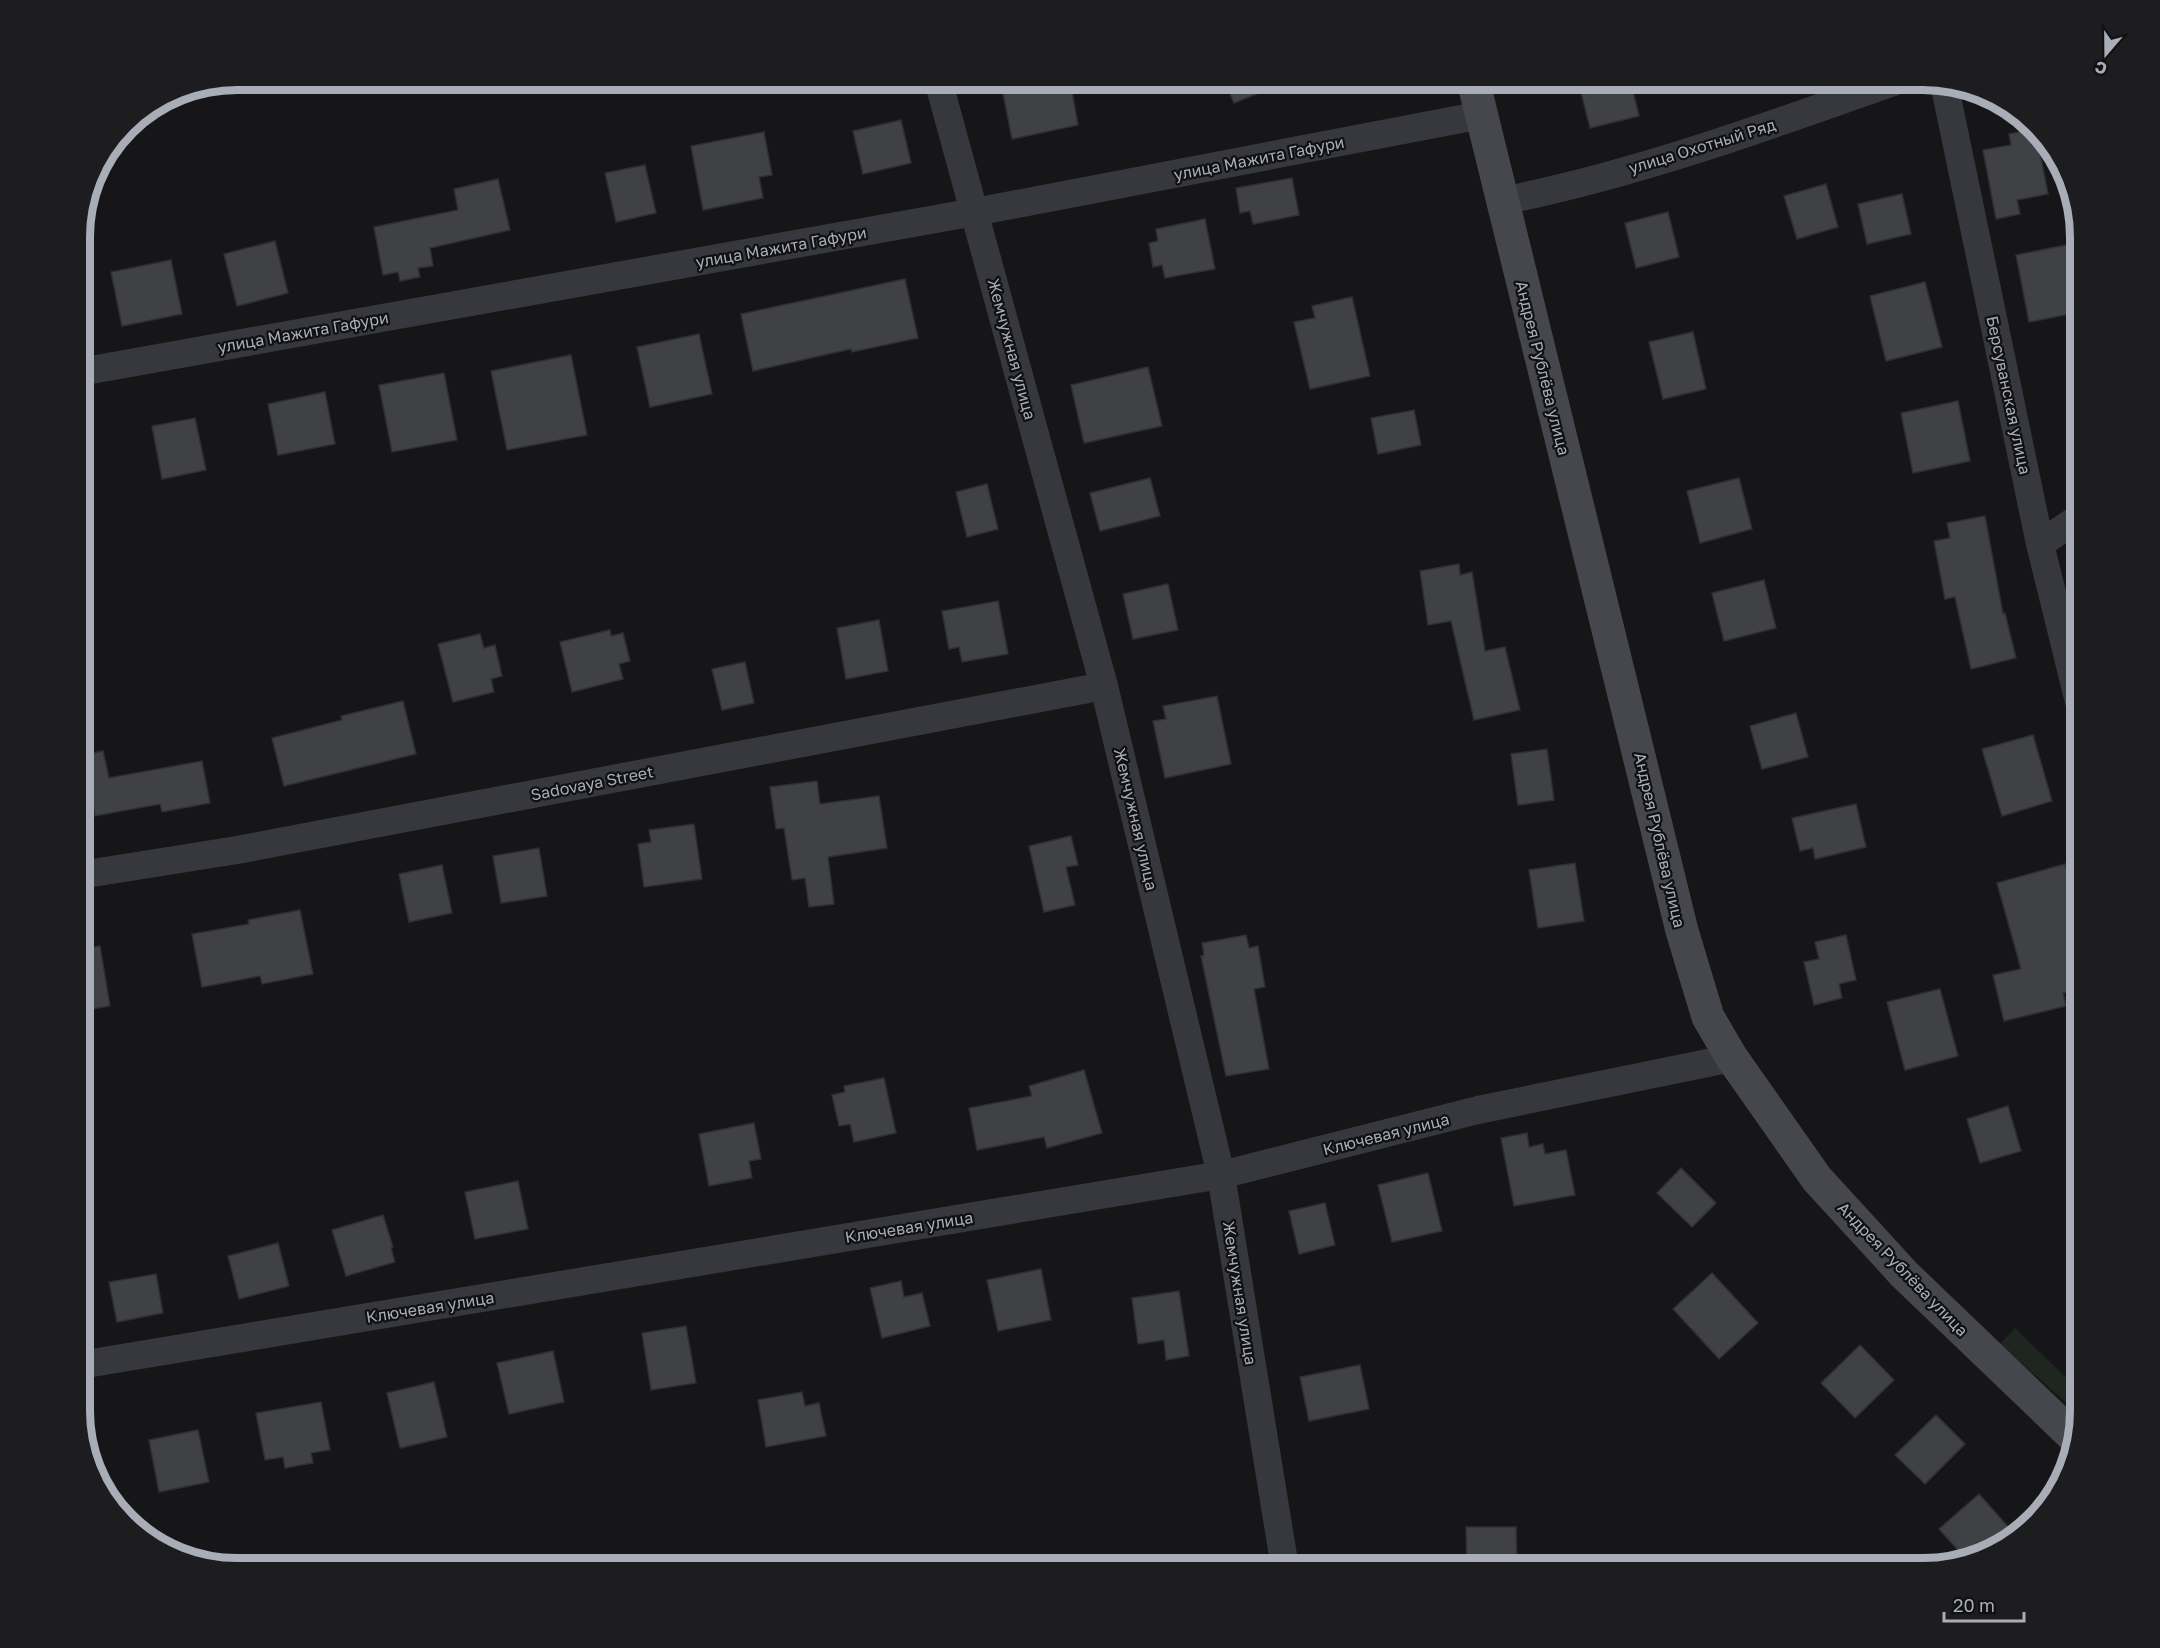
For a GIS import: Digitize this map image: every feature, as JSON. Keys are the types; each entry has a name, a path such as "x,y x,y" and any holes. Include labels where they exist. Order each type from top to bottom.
{"street":[{"name":"Жемчужная улица","path":"941,90 1104,686 1221,1175 1283,1558"},
{"name":"Андрея Рублёва улица","path":"1476,90 1682,931 1708,1017 1732,1058 1817,1179 1904,1274 2069,1432"},
{"name":"улица Охотный Ряд","path":"1502,201 1533,195 1704,148 1870,90"},
{"name":"Берсуванская улица","path":"1946,92 2040,544 2070,666"},
{"name":"улица Мажита Гафури","path":"90,370 975,212 1482,115"},
{"path":"2040,544 2070,524"},
{"name":"Sadovaya Street","path":"90,873 248,848 1104,686"},
{"name":"Ключевая улица","path":"90,1363 1221,1175 1478,1110 1732,1058"}],"shaded area":[{"path":"2015,1328 2070,1381 2070,1406 2000,1344"}],"building":[{"path":"1018,90 1072,90 1078,125 1012,139 1003,93"},
{"path":"1228,90 1266,90 1234,103"},
{"path":"1580,90 1632,90 1639,116 1590,128"},
{"path":"901,120 911,163 863,174 853,131"},
{"path":"2025,131 2039,146 2048,194 2017,200 2020,214 1996,219 1983,150 2011,145 2009,134"},
{"path":"764,132 772,175 759,177 763,198 703,210 691,146"},
{"path":"645,165 656,213 616,222 605,173"},
{"path":"1292,178 1299,215 1253,224 1250,211 1240,213 1236,188"},
{"path":"498,179 510,230 430,248 433,266 418,268 420,277 400,281 398,272 383,275 374,227 458,210 454,189"},
{"path":"1826,184 1838,227 1797,239 1784,196"},
{"path":"1902,194 1911,234 1867,244 1858,204"},
{"path":"1668,212 1679,257 1636,268 1625,223"},
{"path":"1205,219 1215,269 1165,278 1162,265 1153,267 1149,243 1158,241 1156,229"},
{"path":"275,241 288,293 237,306 224,254"},
{"path":"2067,245 2070,260 2070,314 2029,322 2016,255"},
{"path":"171,260 182,314 122,326 111,272"},
{"path":"905,279 918,338 852,352 851,349 753,371 741,314"},
{"path":"1925,282 1942,347 1886,361 1870,296"},
{"path":"1352,297 1370,376 1310,389 1294,322 1315,318 1312,306"},
{"path":"1693,332 1706,389 1663,399 1649,342"},
{"path":"699,334 712,394 650,407 637,347"},
{"path":"571,355 587,435 507,450 491,371"},
{"path":"1148,367 1162,426 1084,443 1071,385"},
{"path":"444,373 457,440 392,452 379,385"},
{"path":"325,392 335,444 278,455 268,404"},
{"path":"1958,401 1970,461 1913,473 1901,413"},
{"path":"1414,410 1421,445 1378,454 1371,418"},
{"path":"195,418 206,470 162,479 152,426"},
{"path":"1150,478 1160,516 1100,531 1090,493"},
{"path":"1739,478 1752,529 1700,543 1687,491"},
{"path":"987,484 998,529 967,537 956,492"},
{"path":"1985,516 2003,614 2005,613 2016,658 1971,669 1955,597 1945,599 1934,541 1950,538 1947,523"},
{"path":"1459,564 1460,575 1472,572 1485,651 1505,647 1520,710 1474,720 1451,621 1428,625 1420,571"},
{"path":"1764,580 1776,628 1724,641 1712,593"},
{"path":"1168,584 1178,630 1133,639 1123,594"},
{"path":"998,601 1008,654 962,662 959,647 949,649 942,611"},
{"path":"879,620 888,671 846,679 837,628"},
{"path":"610,630 611,636 623,633 630,661 619,664 623,679 572,692 560,642"},
{"path":"480,634 484,648 495,645 502,676 491,679 494,692 453,702 438,644"},
{"path":"745,662 754,703 722,710 712,669"},
{"path":"1217,696 1231,764 1165,778 1153,721 1166,719 1163,706"},
{"path":"403,701 416,754 284,786 272,738 342,720 341,716"},
{"path":"1796,713 1808,757 1762,769 1750,726"},
{"path":"2033,735 2052,801 2002,816 1982,749"},
{"path":"1547,749 1554,800 1518,805 1511,754"},
{"path":"103,751 109,778 202,761 210,803 162,812 160,804 95,816 90,791 90,754"},
{"path":"817,781 820,804 879,796 887,848 828,857 834,904 809,907 805,878 792,880 784,828 776,829 770,787"},
{"path":"1856,804 1866,847 1815,859 1813,848 1800,851 1792,818"},
{"path":"694,824 702,879 644,887 638,844 651,842 649,830"},
{"path":"1071,836 1078,865 1066,867 1075,905 1044,912 1029,846"},
{"path":"539,848 547,896 501,903 493,856"},
{"path":"1575,863 1584,921 1538,928 1529,870"},
{"path":"2065,864 2070,882 2070,991 2063,993 2066,1006 2004,1021 1993,975 2021,969 1997,883"},
{"path":"442,865 452,913 409,922 399,874"},
{"path":"300,910 313,974 262,984 260,976 202,987 192,934 249,924 248,920"},
{"path":"1246,935 1249,948 1258,946 1265,987 1254,989 1269,1069 1226,1076 1201,956 1204,955 1202,943"},
{"path":"1846,935 1856,980 1839,984 1842,998 1814,1005 1804,962 1819,959 1815,942"},
{"path":"100,946 110,1006 90,1009 90,948"},
{"path":"1940,989 1958,1056 1905,1070 1887,1002"},
{"path":"1084,1070 1102,1133 1047,1148 1044,1137 977,1150 969,1108 1032,1096 1029,1086"},
{"path":"884,1078 896,1133 854,1142 850,1124 839,1126 832,1095 845,1092 844,1086"},
{"path":"2008,1106 2021,1151 1980,1163 1967,1119"},
{"path":"754,1123 761,1159 749,1161 752,1178 709,1186 699,1134"},
{"path":"1527,1133 1529,1147 1543,1144 1545,1154 1566,1150 1575,1195 1514,1206 1501,1138"},
{"path":"1681,1168 1716,1203 1692,1227 1657,1193"},
{"path":"1428,1173 1442,1231 1392,1242 1378,1185"},
{"path":"518,1181 528,1229 475,1239 465,1192"},
{"path":"1325,1203 1335,1245 1299,1254 1289,1211"},
{"path":"383,1215 395,1262 346,1276 332,1230"},
{"path":"278,1243 289,1286 239,1299 228,1256"},
{"path":"1041,1269 1051,1320 998,1331 987,1280"},
{"path":"1712,1273 1758,1323 1719,1359 1673,1309"},
{"path":"156,1274 163,1313 117,1322 109,1282"},
{"path":"901,1281 904,1297 922,1293 930,1326 882,1338 870,1288"},
{"path":"1179,1291 1189,1356 1166,1360 1164,1340 1138,1344 1132,1298"},
{"path":"686,1326 696,1383 651,1390 642,1333"},
{"path":"1860,1345 1894,1380 1855,1418 1821,1383"},
{"path":"553,1351 564,1402 509,1414 497,1363"},
{"path":"1360,1365 1369,1409 1309,1421 1300,1377"},
{"path":"434,1382 447,1437 400,1448 387,1393"},
{"path":"802,1392 805,1406 819,1403 826,1436 766,1447 758,1400"},
{"path":"321,1402 330,1450 311,1453 313,1463 285,1468 283,1457 265,1460 256,1413"},
{"path":"1936,1415 1965,1444 1925,1484 1895,1455"},
{"path":"198,1430 209,1482 159,1492 149,1440"},
{"path":"1979,1494 2011,1529 1988,1543 1960,1553 1939,1529"},
{"path":"1466,1527 1516,1527 1517,1558 1467,1558"}]}
